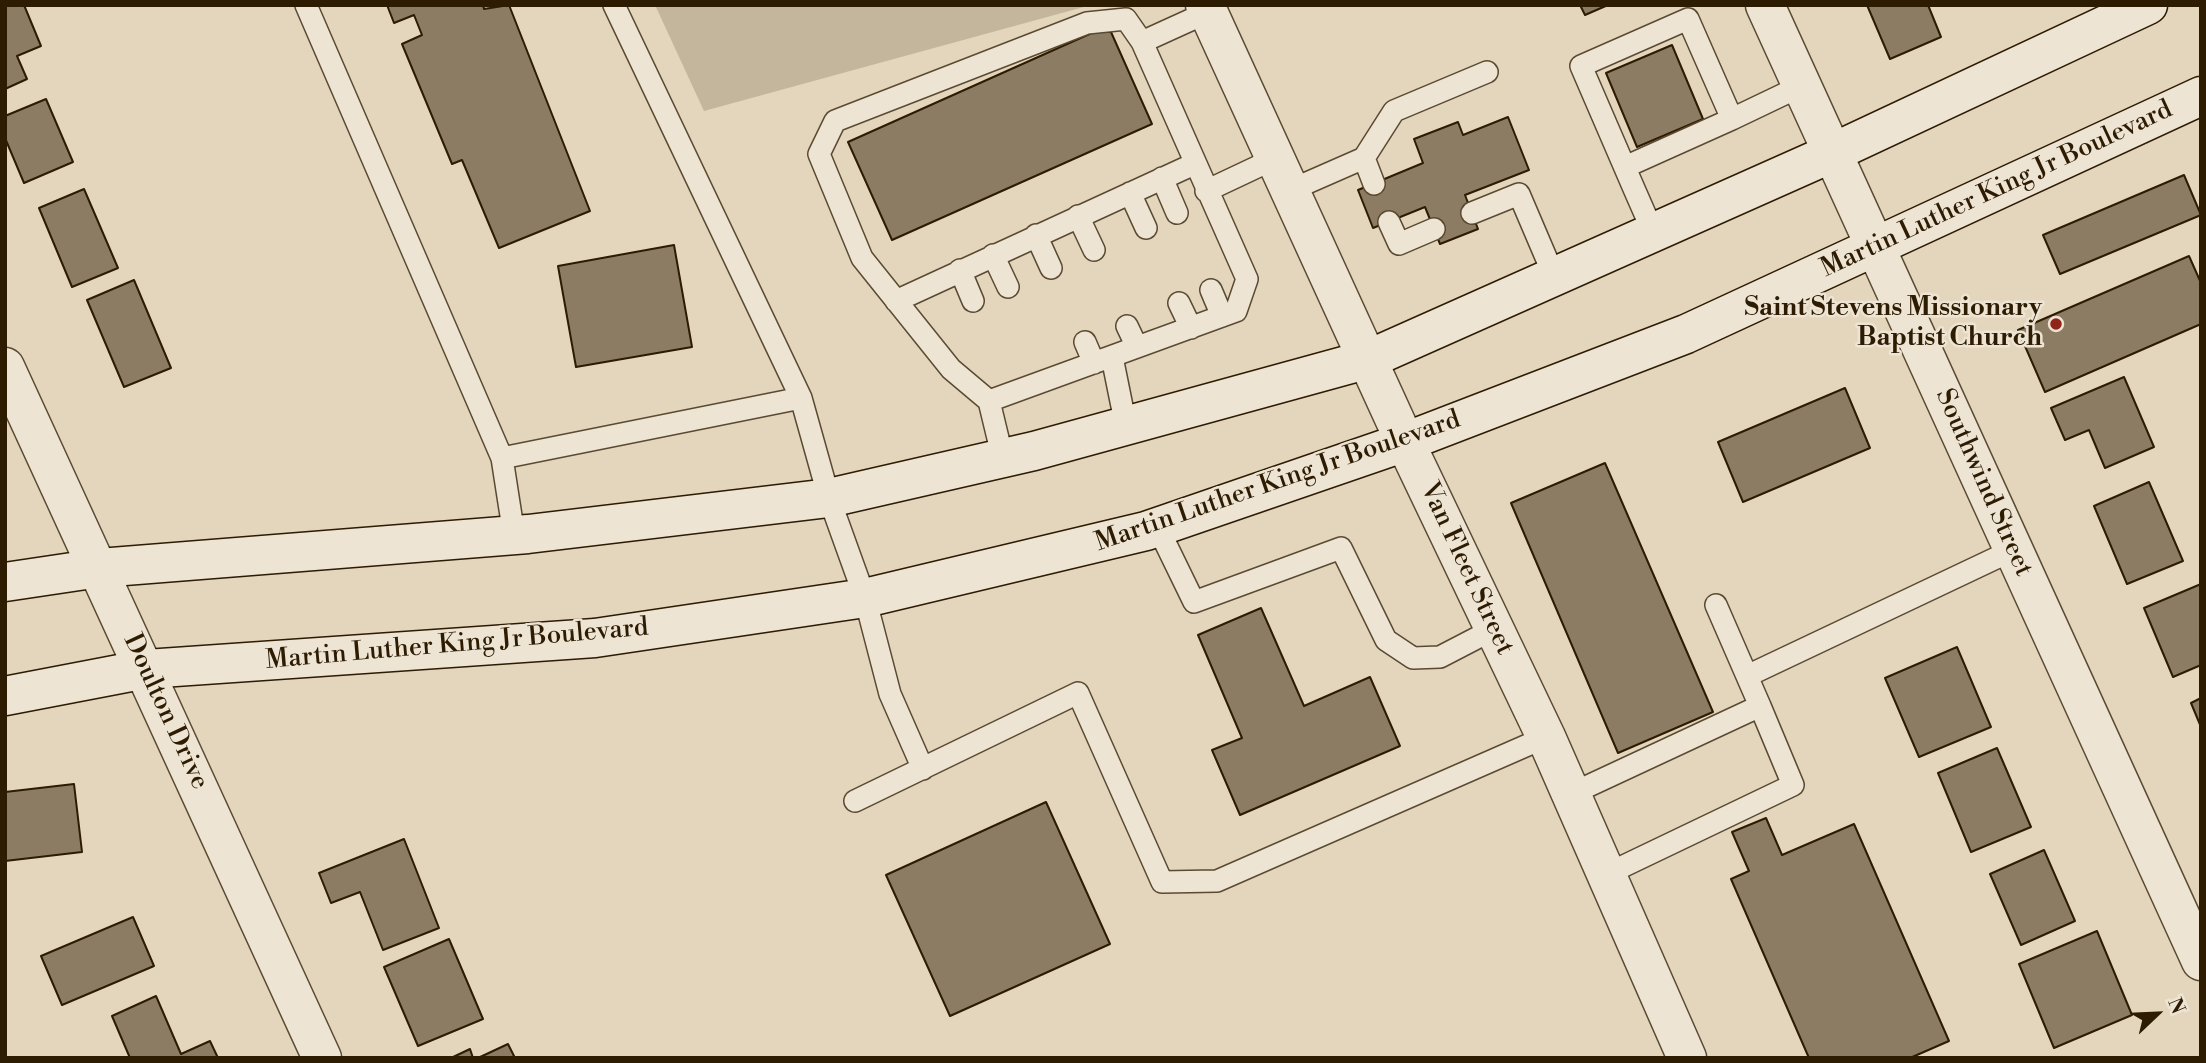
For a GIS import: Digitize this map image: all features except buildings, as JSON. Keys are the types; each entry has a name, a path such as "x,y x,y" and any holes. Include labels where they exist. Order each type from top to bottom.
{"main road":[{"name":"Southwind Street","path":"1765,5 2201,961"},
{"path":"5,582 99,568 514,535 829,498 1003,459 1126,426 1369,359 1832,153 2148,5"},
{"name":"Van Fleet Street","path":"1207,8 1405,442 1546,737 1569,795 1688,1058"},
{"name":"Martin Luther King Jr Boulevard","path":"5,696 146,669 595,638 865,598 1157,528 1405,442 1686,334 2201,96"},
{"name":"Doulton Drive","path":"5,367 323,1058"}],"lane":[{"path":"306,5 502,458 514,535"},
{"path":"614,5 801,398 829,498 865,598 890,694 923,769"},
{"path":"1142,42 1207,8"},
{"path":"989,401 1009,386 1046,371 1103,360 1236,311 1247,279 1142,42 1126,19 1087,23 835,121 820,153 862,258 951,369 989,401 1003,459"},
{"path":"1653,232 1581,66 1688,19 1732,119"},
{"path":"1206,191 1364,158 1394,111 1486,72"},
{"path":"1625,167 1801,86"},
{"path":"1364,158 1374,184"},
{"path":"896,301 1194,164"},
{"path":"1162,178 1177,213"},
{"path":"1130,193 1146,228"},
{"path":"1472,213 1518,194 1554,276"},
{"path":"1078,216 1094,250"},
{"path":"1389,222 1399,244 1434,229"},
{"path":"1036,235 1051,268"},
{"path":"993,255 1007,287"},
{"path":"960,270 973,301"},
{"path":"1211,290 1222,316"},
{"path":"1179,303 1191,328"},
{"path":"1127,326 1137,347"},
{"path":"1085,342 1103,360 1126,426"},
{"path":"502,458 801,398"},
{"path":"1157,528 1194,602 1341,548 1386,640 1413,658 1440,657 1494,629"},
{"path":"1747,676 2013,550"},
{"path":"1605,875 1793,785 1716,605"},
{"path":"855,801 1078,693 1162,882 1217,881 1546,737"},
{"path":"1569,795 1760,706"}],"shaded area":[{"path":"655,5 1091,5 704,111"}],"place":[{"name":"Saint Stevens Missionary Baptist Church","path":"2056,324"}]}
